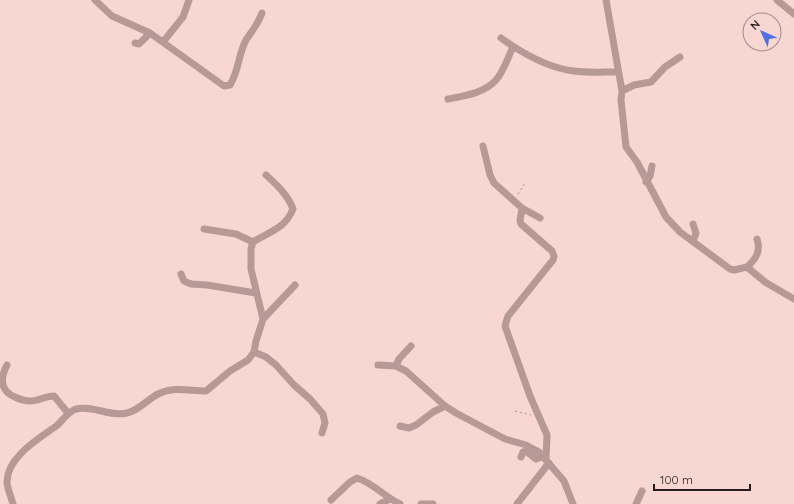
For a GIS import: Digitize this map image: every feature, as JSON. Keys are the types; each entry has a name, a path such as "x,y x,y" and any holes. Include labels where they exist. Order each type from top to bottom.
{"street":[{"path":"95,0 112,16 150,34 163,42 224,86 230,85 235,78 246,40 258,24 262,13"},
{"path":"163,42 182,17 189,0"},
{"path":"606,0 622,91 621,100 626,147 637,162 646,182 666,217 680,232 730,269 734,270 747,267 756,257 759,251 757,239"},
{"path":"777,0 794,14"},
{"path":"135,43 139,44 150,34"},
{"path":"501,38 513,46 554,67 574,71 618,72"},
{"path":"448,99 469,95 487,87 496,80 513,46"},
{"path":"622,91 634,85 651,82 666,66 680,57"},
{"path":"483,146 490,176 494,183 515,200 522,208 540,218"},
{"path":"646,182 650,176 652,166"},
{"path":"263,319 251,269 251,249 253,242 274,232 290,216 293,209 291,202 266,175"},
{"path":"517,504 546,460 547,435 505,326 508,316 554,260 552,251 521,224 522,208"},
{"path":"693,224 696,233 693,241"},
{"path":"204,229 236,234 253,242"},
{"path":"747,267 765,282 794,299"},
{"path":"181,274 184,281 191,284 207,285 256,293"},
{"path":"13,504 7,483 9,472 13,465 31,443 54,428 68,413 76,409 90,408 105,412 128,413 147,400 170,390 183,388 206,391 221,378 248,360 254,352 263,319 295,285"},
{"path":"396,366 399,359 411,346"},
{"path":"254,352 266,357 276,365 294,385 310,398 323,414 325,423 322,433"},
{"path":"8,365 1,376 0,384 3,390 9,395 29,401 41,400 48,396 54,396 68,413"},
{"path":"378,365 396,366 406,371 446,406 505,439 526,445 546,460 564,481 573,504"},
{"path":"400,426 409,428 416,425 433,412 446,406"},
{"path":"521,457 523,452 526,451 536,459 546,460"},
{"path":"331,500 350,482 357,478 364,480 390,499 400,504"},
{"path":"636,504 642,491"},
{"path":"380,504 390,499"},
{"path":"420,504 433,504"}],"path":[{"path":"515,200 526,183"},
{"path":"515,411 540,417"}]}
